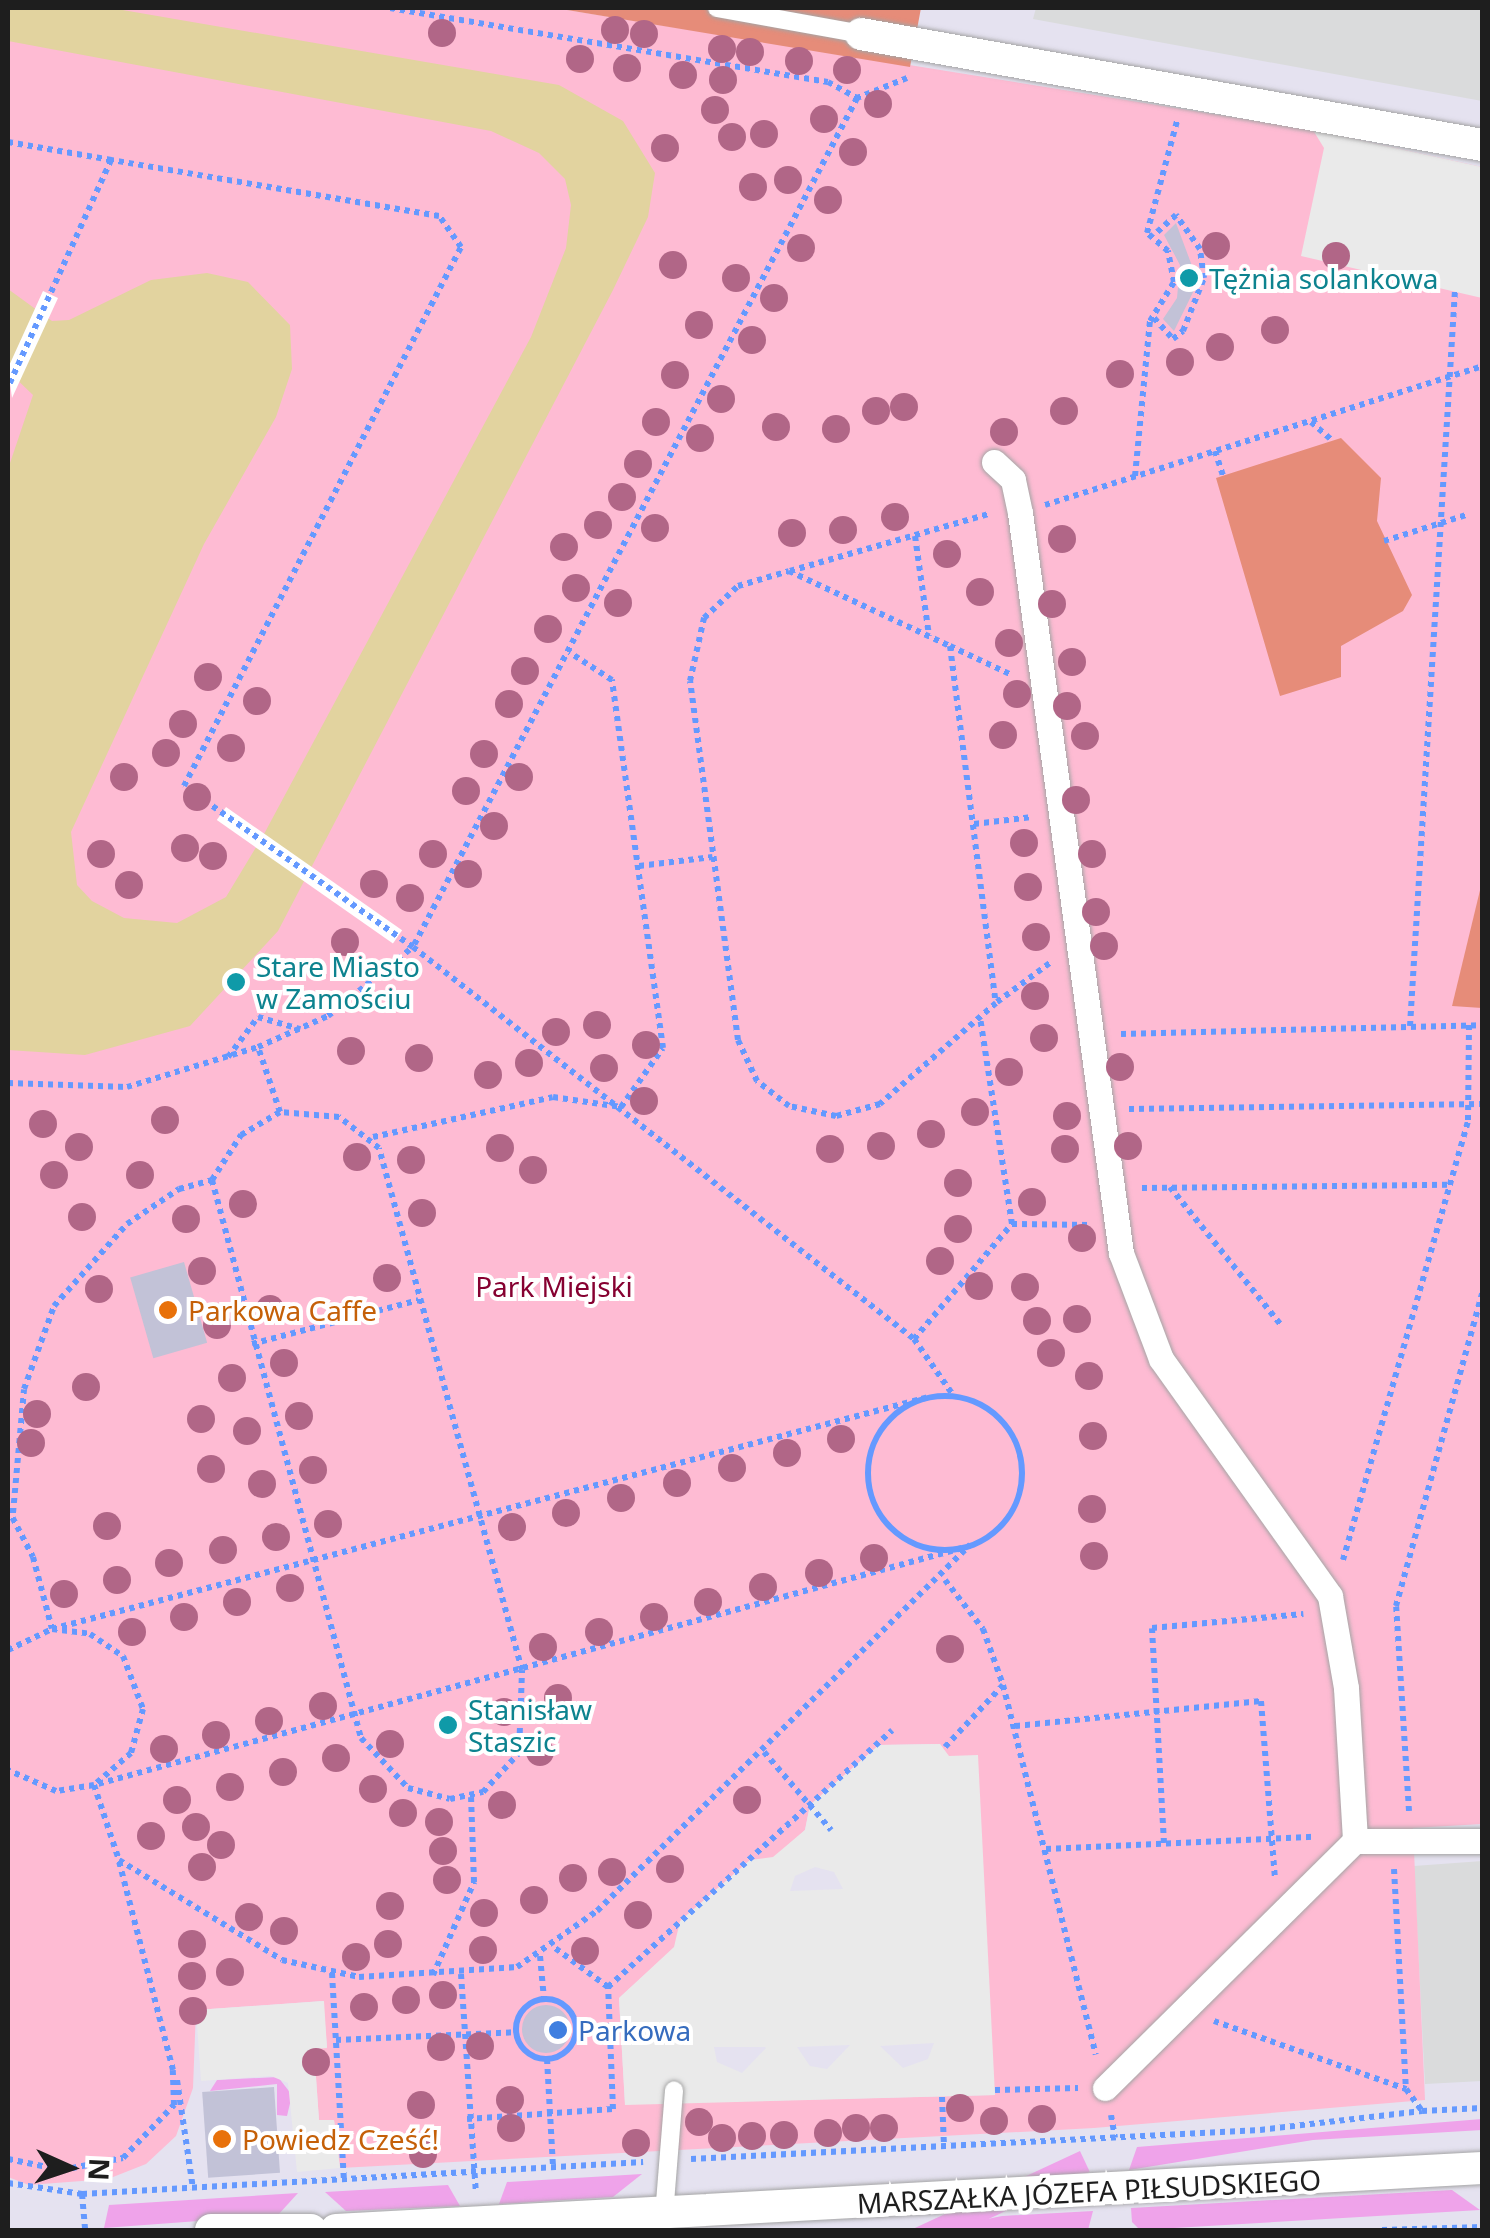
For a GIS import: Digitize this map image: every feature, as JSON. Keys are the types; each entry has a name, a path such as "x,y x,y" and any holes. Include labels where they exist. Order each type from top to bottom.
{"street":[{"path":"861,34 1482,145"},
{"path":"994,462 1014,480 1028,506 1061,814 1116,1226 1161,1359 1332,1604 1354,1841 1190,2013 1094,2088"},
{"path":"1354,1841 1402,1846 1482,1841"},
{"name":"MARSZAŁKA JÓZEFA PIŁSUDSKIEGO","path":"336,2230 1482,2168"},
{"path":"212,2230 311,2230"}],"lane":[{"path":"729,9 861,34"},
{"path":"664,2215 674,2090"}],"path":[{"path":"390,8 828,82 857,98"},
{"path":"8,1083 127,1087 258,1047 300,1030 412,947 857,98 913,76"},
{"path":"1154,234 1147,232 1178,115 1193,119 1202,94"},
{"path":"8,142 438,216 461,247 184,786 412,947 914,1338 952,1395"},
{"path":"8,386 112,160"},
{"path":"1154,234 1176,216 1200,249 1204,278 1182,332 1173,339 1154,318"},
{"path":"1135,476 1154,318 1174,282 1154,234"},
{"path":"1410,1026 1455,291"},
{"path":"1078,942 980,1016 880,1104 836,1116 789,1106 757,1081 741,1052 689,660 726,594 788,572 1135,476 1482,366"},
{"path":"1310,421 1333,441"},
{"path":"1215,451 1223,476"},
{"path":"1384,542 1469,514"},
{"path":"915,536 930,636"},
{"path":"788,572 1046,691"},
{"path":"950,646 996,1003"},
{"path":"569,652 612,680 663,1048 621,1108"},
{"path":"974,824 1061,814"},
{"path":"639,866 712,856"},
{"path":"914,1338 1012,1224 980,1016"},
{"path":"228,1057 258,1017 300,1030"},
{"path":"1164,1843 1152,1628 1332,1604 1471,1104 1469,1024"},
{"path":"1090,1035 1482,1025"},
{"path":"258,1047 280,1112"},
{"path":"52,1630 10,1512 24,1389 72,1275 126,1224 179,1189 212,1180 241,1135 280,1112 326,1112 373,1137 552,1096 621,1108"},
{"path":"1100,1109 1482,1104"},
{"path":"212,1180 252,1344 354,1720 396,1781 471,1797 501,1780 520,1753 522,1670 373,1137"},
{"path":"1111,1189 1448,1185"},
{"path":"1170,1187 1280,1324"},
{"path":"1012,1224 1116,1226"},
{"path":"1406,2089 1396,1606 1482,1294"},
{"path":"252,1344 418,1300"},
{"path":"8,1650 52,1630 310,1556 929,1397 952,1395 997,1414 1021,1456 1016,1504 966,1547 945,1580 555,1948 540,1956 461,1974 332,1973 215,1926 119,1860"},
{"path":"929,1397 887,1421 868,1466 870,1490 886,1522 915,1544 966,1547"},
{"path":"8,1770 56,1792 94,1785 354,1720 966,1547"},
{"path":"945,1580 983,1628 1004,1685 1046,1850 1094,2088 995,2090"},
{"path":"52,1630 105,1641 138,1682 141,1730 131,1753 94,1785"},
{"path":"945,1747 1004,1685"},
{"path":"1015,1726 1260,1700 1272,1838"},
{"path":"608,1987 892,1730"},
{"path":"764,1752 831,1830"},
{"path":"94,1785 119,1860 173,2070 193,2188"},
{"path":"432,1975 474,1882 471,1797"},
{"path":"1046,1850 1272,1838 1354,1841"},
{"path":"555,1948 608,1987"},
{"path":"540,1956 544,1999"},
{"path":"332,1973 344,2180"},
{"path":"461,1974 467,2119 474,2173"},
{"path":"467,2119 613,2109 608,1987"},
{"path":"544,1999 564,2006 575,2028 568,2049 548,2058 529,2054 516,2032 523,2010 544,1999"},
{"path":"1190,2013 1406,2089 1422,2111"},
{"path":"575,2028 610,2026"},
{"path":"336,2040 516,2032"},
{"path":"548,2058 553,2168"},
{"path":"8,2159 62,2170 123,2158 168,2118 173,2070"},
{"path":"942,2097 944,2147"},
{"path":"683,2160 1115,2138 1482,2108"},
{"path":"1113,2126 1115,2138"},
{"path":"8,2183 82,2194 646,2162"},
{"path":"82,2194 85,2230"},
{"path":"1382,2230 1482,2228"}],"shaded area":[{"path":"8,8 111,8 559,85 623,121 655,173 648,217 613,290 278,931 190,1026 85,1055 8,1050 8,469 33,395 8,371 8,289 52,321 69,320 151,280 207,273 248,282 290,325 292,369 276,417 204,544 71,832 77,885 92,901 124,918 177,923 226,897 264,834 531,337 566,248 571,205 565,179 539,153 491,131 8,41"},
{"path":"555,8 921,8 910,67"},
{"path":"1036,8 1482,8 1482,101 1033,19"},
{"path":"1313,130 1482,167 1482,298 1301,256 1324,148"},
{"path":"1341,438 1381,478 1377,521 1412,595 1403,611 1341,646 1341,677 1280,696 1216,478"},
{"path":"1482,882 1482,1008 1452,1006"},
{"path":"940,1744 949,1756 978,1755 995,2095 625,2105 619,1998 674,1947 680,1921 750,1860 773,1857 805,1830 810,1805 879,1745","holes":["815,1867 834,1872 843,1889 790,1891 795,1876","934,2043 928,2059 903,2068 880,2046","850,2045 827,2069 810,2066 797,2047","714,2047 766,2048 742,2073 717,2062"]},
{"path":"1482,1861 1482,2081 1425,2084 1414,1866"},
{"path":"324,2001 327,2048 314,2049 319,2120 334,2120 340,2168 297,2172 288,2083 271,2076 201,2081 196,2010"},
{"path":"278,2077 292,2095 287,2116 277,2115 277,2084 210,2091 217,2080"},
{"path":"1482,2119 1482,2130 1313,2140 1129,2170 1137,2147"},
{"path":"1080,2151 1090,2172 965,2230 911,2230"},
{"path":"642,2174 613,2197 499,2204 507,2182"},
{"path":"448,2185 460,2206 346,2211 325,2192"},
{"path":"1452,2190 1480,2210 1140,2230 1132,2222 1131,2208"},
{"path":"298,2193 278,2215 104,2228 109,2205"},
{"path":"1093,2211 1088,2230 934,2230 1002,2216"}],"green space":[{"name":"Park Miejski","path":"8,8 555,8 1313,130 1482,167 1482,1824 1413,1828 1425,2100 1094,2128 340,2168 334,2120 319,2121 314,2049 327,2047 323,2001 196,2010 193,2088 176,2136 146,2164 108,2179 29,2185 8,2177","holes":["940,1744 948,1756 995,2095 625,2104 619,1998 805,1830 810,1805 879,1745"]}],"pier":[{"path":"43,291 58,298 12,398 8,368"},
{"path":"226,807 402,930 393,943 217,820"}],"building":[{"name":"Tężnia solankowa","path":"1176,223 1198,282 1174,331 1163,319 1177,298 1180,265 1164,235"},
{"name":"Parkowa Caffe","path":"184,1262 207,1343 153,1358 130,1277"},
{"path":"546,2005 563,2012 570,2029 563,2046 546,2053 529,2046 522,2029 529,2012"},
{"path":"274,2087 280,2173 208,2178 202,2092"}],"place":[{"name":"Tężnia solankowa","path":"1189,278"},
{"name":"Stare Miasto w Zamościu","path":"236,982"},
{"name":"Parkowa Caffe","path":"168,1310"},
{"name":"Stanisław Staszic","path":"448,1725"},
{"name":"Parkowa","path":"558,2030"},
{"name":"Powiedz Cześć!","path":"222,2139"}]}
